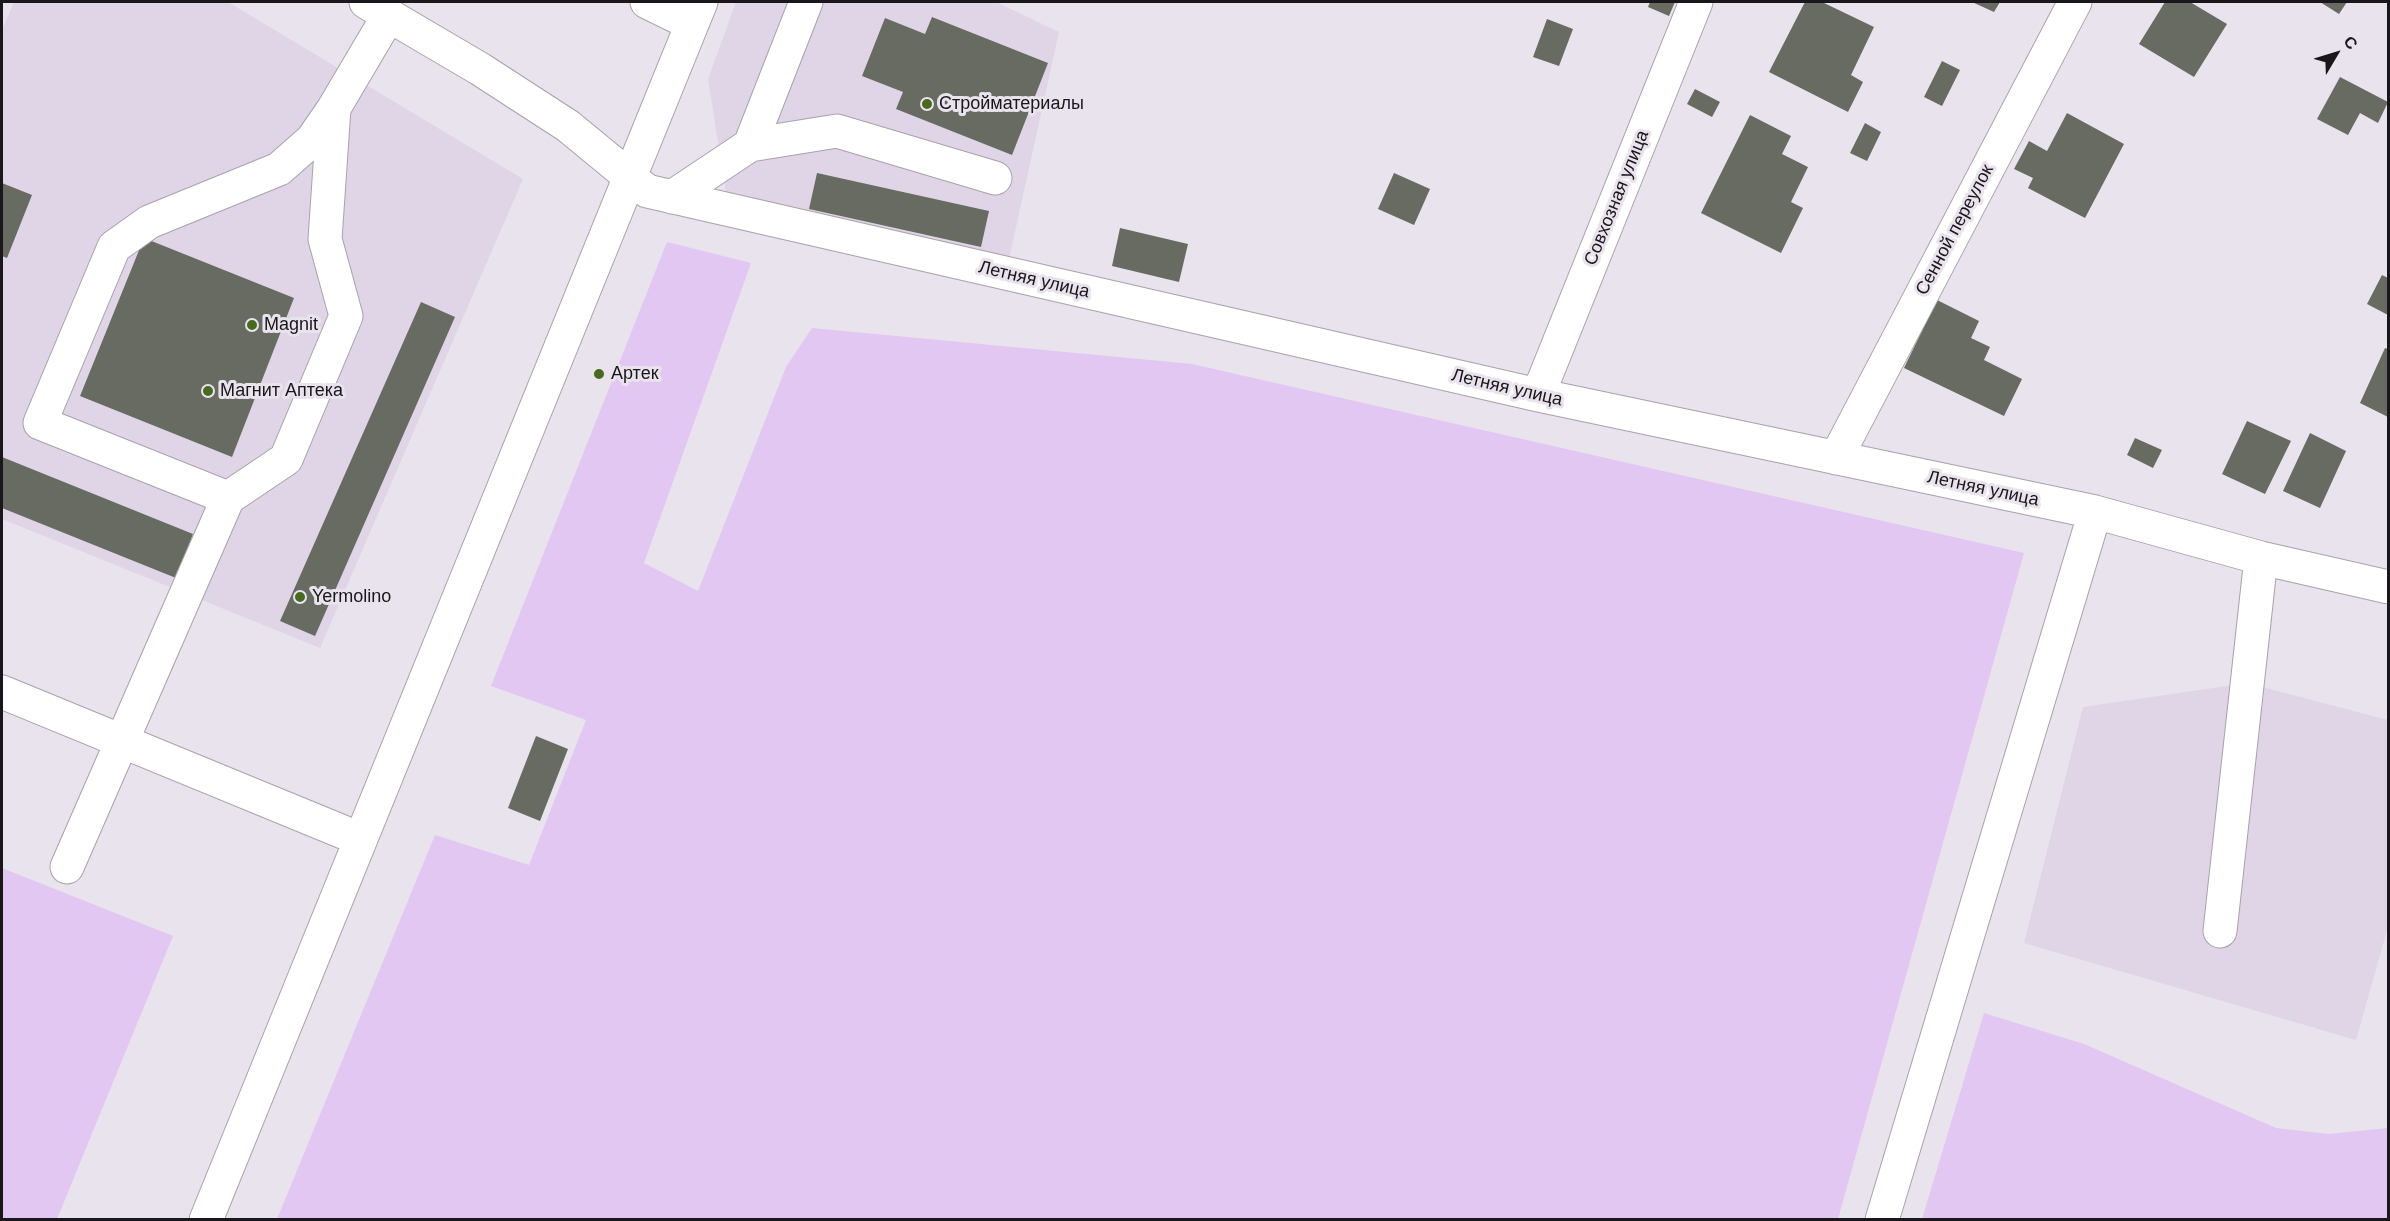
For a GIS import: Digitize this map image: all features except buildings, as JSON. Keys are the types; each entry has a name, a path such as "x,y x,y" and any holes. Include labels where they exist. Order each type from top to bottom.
{"street":[{"path":"206,1220 696,13 647,2"},
{"path":"750,145 806,2"},
{"name":"Совхозная улица","path":"1538,395 1696,2"},
{"name":"Сенной переулок","path":"1836,458 2074,2"},
{"path":"228,498 40,423 114,247 149,222 279,169 312,140 334,108 377,8"},
{"name":"Летняя улица","path":"377,8 480,69 568,126 646,191 1538,395 2095,512 2261,558 2388,587"},
{"path":"67,867 228,498 286,459 346,316 325,239 334,108"},
{"path":"672,197 750,145 837,131 995,178"},
{"path":"1882,1220 2095,512"},
{"path":"2220,931 2261,558"},
{"path":"2,692 360,839"}],"shaded area":[{"path":"14,2 228,2 523,179 320,648 2,519 2,30"},
{"path":"736,2 996,2 1059,32 1008,264 727,199 708,79"},
{"path":"667,242 751,263 644,563 698,591 786,367 812,328 1192,364 2024,553 1838,1219 277,1219 435,835 529,865 586,720 491,686"},
{"path":"2247,683 2388,720 2388,927 2356,1040 2024,943 2083,707"},
{"path":"2,868 173,936 57,1219 2,1219"},
{"path":"1984,1013 2084,1044 2276,1128 2329,1134 2388,1128 2388,1219 1922,1219"}],"place":[{"name":"Стройматериалы","path":"927,104"},
{"name":"Magnit","path":"252,325"},
{"name":"Артек","path":"599,374"},
{"name":"Магнит Аптека","path":"208,391"},
{"name":"Yermolino","path":"300,597"}]}
